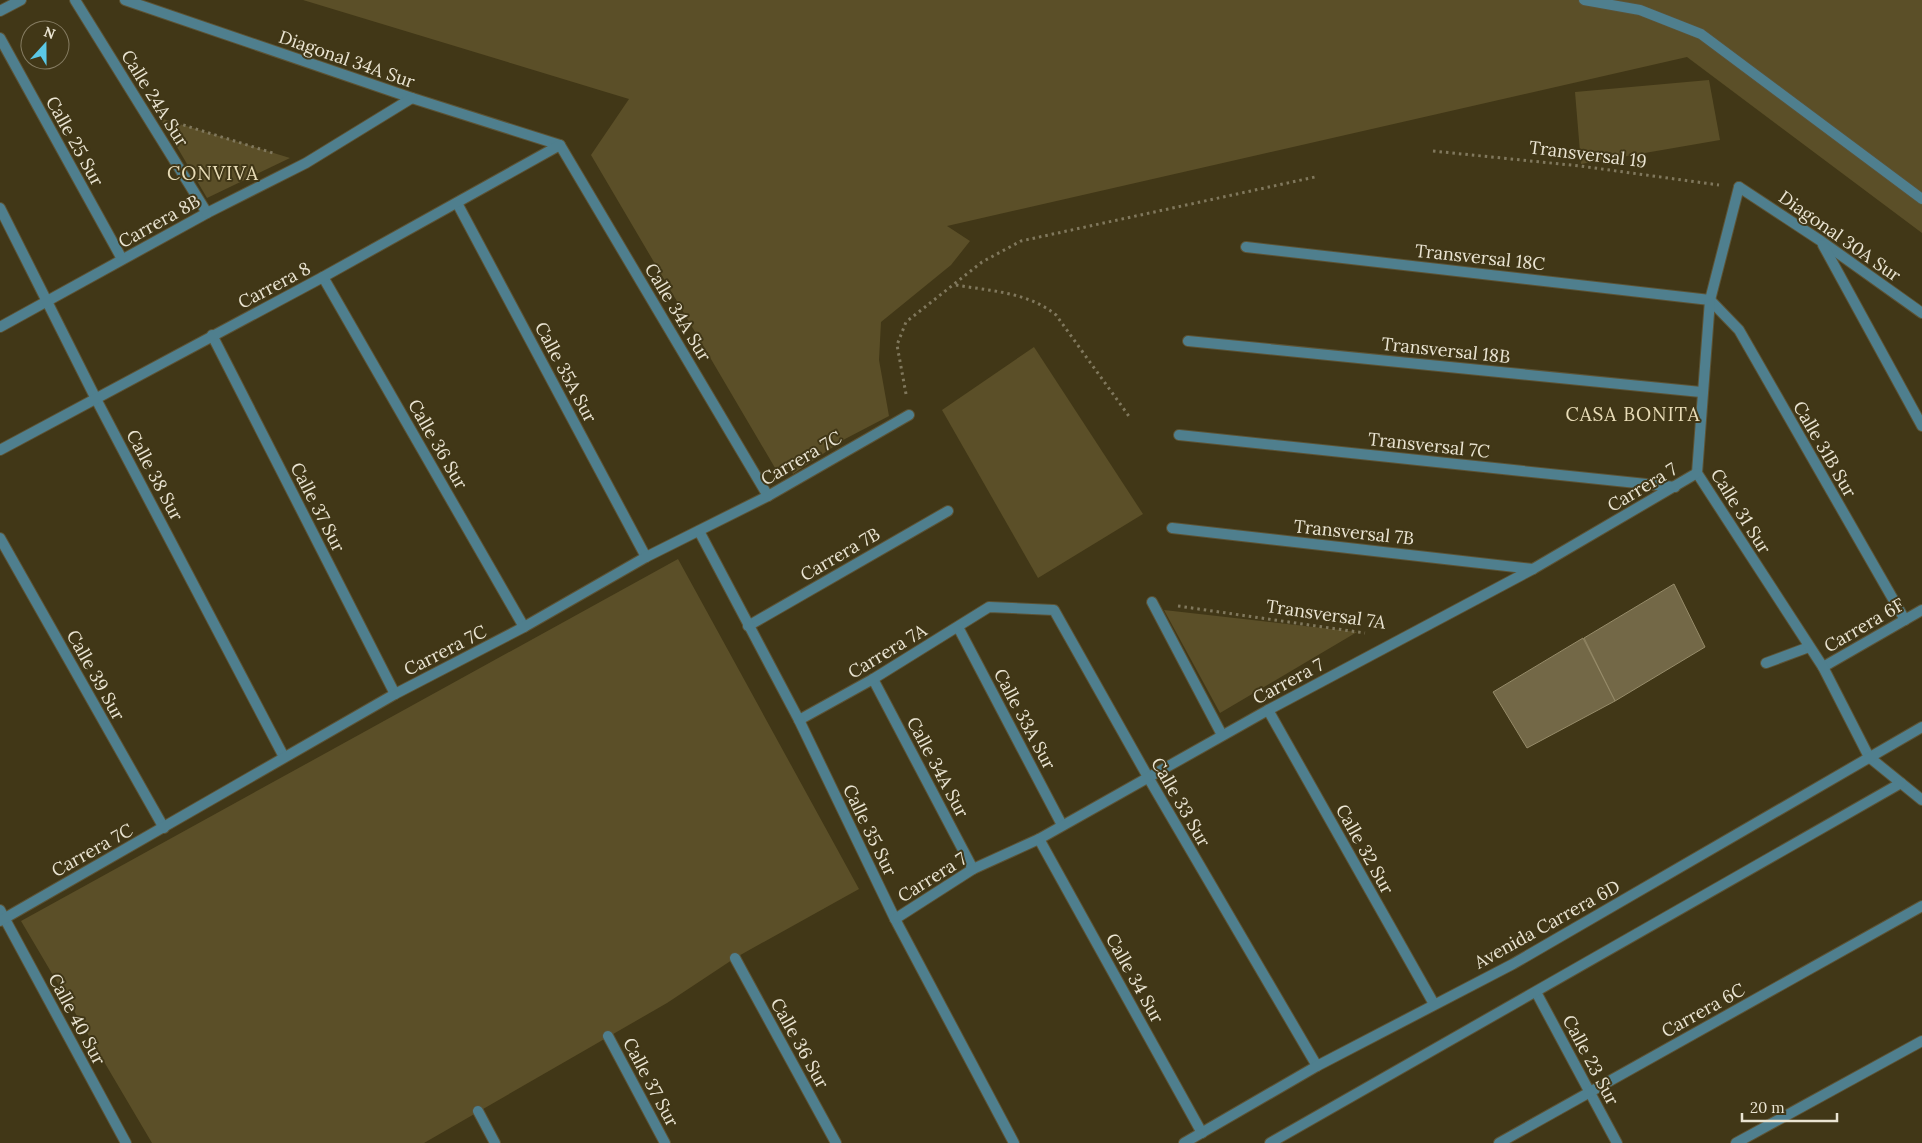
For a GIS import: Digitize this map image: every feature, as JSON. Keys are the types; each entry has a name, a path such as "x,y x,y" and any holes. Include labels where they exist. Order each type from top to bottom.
{"street":[{"path":"0,11 21,0"},
{"name":"Calle 24A Sur","path":"75,0 207,213"},
{"name":"Diagonal 34A Sur","path":"125,0 412,98 560,145"},
{"path":"1584,0 1640,10 1701,34 1922,199"},
{"name":"Calle 25 Sur","path":"0,38 122,260"},
{"name":"Carrera 8B","path":"0,327 207,213 306,163 412,98"},
{"name":"Carrera 8","path":"0,450 323,277 560,145"},
{"name":"Calle 34A Sur","path":"560,145 768,496"},
{"name":"Diagonal 30A Sur","path":"1739,187 1922,313"},
{"name":"Calle 31 Sur","path":"1739,187 1710,300 1701,392 1697,473 1823,667 1869,757 1922,800"},
{"name":"Calle 35A Sur","path":"458,203 646,557"},
{"name":"Calle 38 Sur","path":"0,208 49,300 96,400 284,756"},
{"path":"1820,241 1922,426"},
{"name":"Transversal 18C","path":"1246,247 1710,300"},
{"name":"Calle 36 Sur","path":"323,277 524,627"},
{"name":"Calle 31B Sur","path":"1710,300 1739,330 1904,620"},
{"name":"Calle 37 Sur","path":"212,336 395,694"},
{"name":"Transversal 18B","path":"1188,341 1701,392"},
{"name":"Carrera 7C","path":"2,916 164,828 284,756 395,694 524,627 646,557 768,496 909,415"},
{"name":"Transversal 7C","path":"1179,435 1676,487"},
{"name":"Carrera 7","path":"895,919 973,869 1040,839 1222,735 1533,569 1697,473"},
{"name":"Carrera 7B","path":"748,626 948,511"},
{"name":"Transversal 7B","path":"1172,528 1533,569"},
{"name":"Calle 35 Sur","path":"698,531 799,720 895,919 1014,1143"},
{"name":"Calle 39 Sur","path":"0,538 164,828"},
{"path":"1152,602 1222,735"},
{"name":"Carrera 7A","path":"799,720 873,679 989,607"},
{"name":"Calle 33 Sur","path":"989,607 1054,610 1148,777 1317,1066"},
{"name":"Carrera 6F","path":"1823,667 1922,610"},
{"name":"Calle 33A Sur","path":"958,627 1062,825"},
{"path":"1766,664 1809,647"},
{"name":"Calle 34A Sur","path":"873,679 973,869"},
{"name":"Calle 32 Sur","path":"1268,710 1434,1004"},
{"name":"Avenida Carrera 6D","path":"1184,1143 1317,1066 1513,964 1922,727"},
{"path":"1270,1143 1901,783"},
{"name":"Calle 34 Sur","path":"1040,839 1202,1132"},
{"name":"Carrera 6C","path":"1499,1143 1922,906"},
{"name":"Calle 40 Sur","path":"2,916 126,1143"},
{"name":"Calle 36 Sur","path":"735,958 836,1143"},
{"name":"Calle 23 Sur","path":"1536,992 1617,1143"},
{"name":"Calle 37 Sur","path":"608,1036 665,1143"},
{"path":"1736,1143 1750,1140 1922,1041"},
{"path":"478,1111 496,1143"}],"path":[{"path":"145,113 306,163"},
{"name":"Transversal 19","path":"1433,151 1580,166 1739,187"},
{"path":"909,415 897,345 906,322 982,262 1021,241 1315,177"},
{"path":"955,285 1027,298 1042,304 1056,315 1131,419"},
{"name":"Transversal 7A","path":"1152,602 1375,635"}],"shaded area":[{"path":"303,0 1922,0 1922,233 1687,57 947,226 970,241 951,265 881,322 879,360 889,416 845,439 793,474 789,467 778,473 591,155 629,99"},
{"path":"1709,80 1720,140 1581,164 1575,92"},
{"path":"160,118 290,158 207,198"},
{"path":"1034,347 1143,514 1038,578 942,410"},
{"path":"678,559 859,889 735,958 667,1003 424,1143 152,1143 21,921"},
{"path":"1164,610 1357,632 1220,713"}],"building":[{"path":"1674,584 1705,647 1615,701 1584,638"},
{"path":"1583,638 1615,701 1527,748 1493,692"}],"district":[{"name":"CONVIVA","path":"213,173"},
{"name":"CASA BONITA","path":"1633,414"}]}
